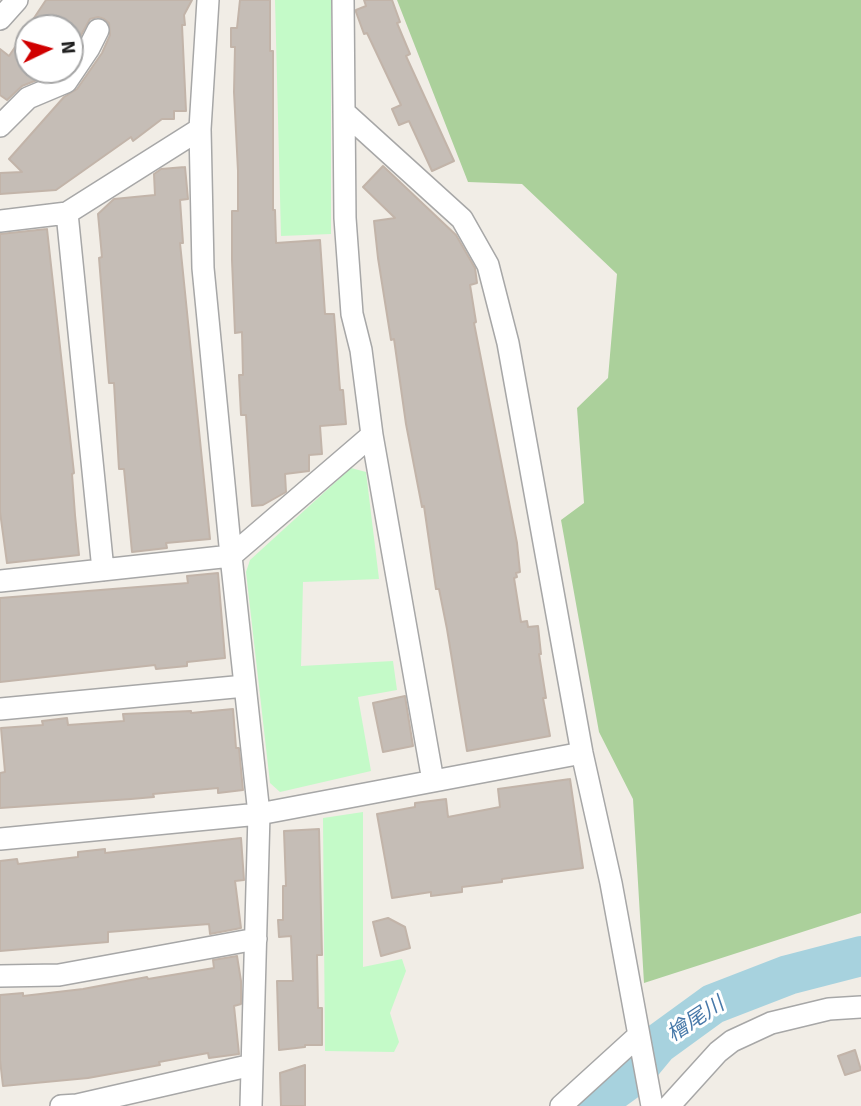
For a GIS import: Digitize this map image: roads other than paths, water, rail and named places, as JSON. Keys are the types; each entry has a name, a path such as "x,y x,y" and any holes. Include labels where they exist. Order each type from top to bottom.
{"street":[{"path":"0,19 17,0"},
{"path":"208,0 200,130 203,268 260,814 251,1106"},
{"path":"343,0 345,218 352,314 361,350 372,435 433,781"},
{"path":"0,126 29,98 66,82 98,45"},
{"path":"344,112 462,219 488,265 508,343 582,753 611,883 652,1106"},
{"path":"0,221 67,213 200,130"},
{"path":"67,213 103,570"},
{"path":"0,581 231,556 372,435"},
{"path":"0,709 245,686"},
{"path":"0,839 260,814 582,753"},
{"path":"0,976 60,975 256,939"},
{"path":"669,1106 718,1052 732,1041 771,1023 829,1009 861,1007"},
{"path":"561,1106 639,1035"},
{"path":"61,1106 77,1105 252,1065"}],"waterway":[{"name":"檜尾川","path":"592,1106 629,1079 658,1044 713,1004 788,975 861,956"}]}
